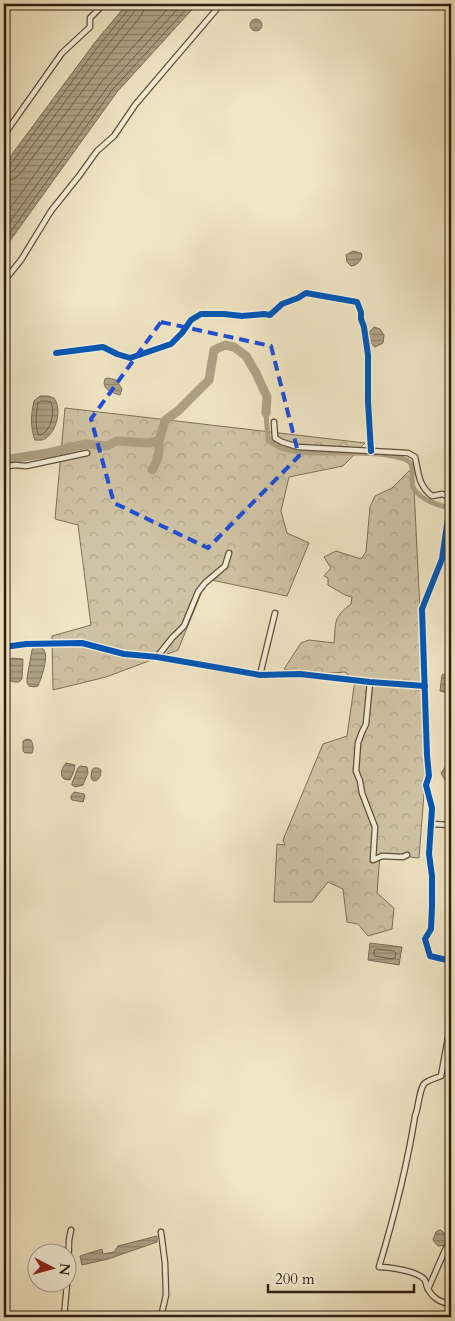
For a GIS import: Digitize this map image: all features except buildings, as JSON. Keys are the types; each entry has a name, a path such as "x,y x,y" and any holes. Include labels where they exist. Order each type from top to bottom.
{"street":[{"path":"4,135 62,53 90,27 90,18 104,4"},
{"path":"4,282 21,260 51,211 97,151 114,136 134,105 221,4"},
{"path":"56,353 103,347 130,358 171,344 191,320 201,314 270,315 282,304 306,293 357,302 361,312 360,320 364,327 368,355 371,450"},
{"path":"274,422 275,438 298,447 408,452 415,457 422,486 425,490 432,496 442,494 451,498"},
{"path":"4,467 26,466 87,453"},
{"path":"451,516 448,518 442,559 422,609 429,776 426,785 432,808 429,839 432,876 431,929 425,939 430,956 451,962"},
{"path":"157,657 184,626 198,592 205,583 225,566 229,553"},
{"path":"260,675 275,613"},
{"path":"4,647 26,644 82,643 124,654 157,657 260,675 300,674 424,686"},
{"path":"370,682 366,724 358,743 356,771 375,827 373,860 382,856 403,857 408,855"},
{"path":"431,824 451,825"},
{"path":"451,1022 441,1076 426,1082 422,1086 415,1116 410,1152 379,1267 415,1274 424,1279 428,1289 437,1300 451,1305"},
{"path":"69,1244 71,1230"},
{"path":"161,1232 165,1263 166,1295 161,1317"},
{"path":"428,1289 450,1241 451,1234"},
{"path":"64,1317 66,1294"}],"highlighted area":[{"path":"161,322 271,346 299,456 208,548 114,503 91,419"}],"green space":[{"path":"65,408 365,443 343,466 289,477 281,511 287,533 309,543 287,596 207,579 178,650 106,677 53,690 52,636 91,625 78,525 55,519"},
{"path":"413,467 427,755 419,858 380,854 377,893 394,908 392,929 368,936 358,924 347,922 343,889 328,882 312,902 274,902 277,844 285,845 283,840 323,744 347,736 355,680 345,672 308,675 284,669 301,643 309,640 334,643 338,617 351,604 352,597 328,585 328,578 324,576 331,568 324,557 336,551 361,559 366,552 370,507 375,496 392,488"}],"water":[{"path":"127,4 197,4 117,92 4,249 4,165 96,41"},
{"path":"258,19 261,20 261,30 254,31 251,30 250,23 251,20"},
{"path":"353,251 361,253 362,256 358,263 351,266 347,262 346,255"},
{"path":"374,327 380,329 384,335 383,343 375,347 368,337"},
{"path":"108,378 116,380 122,389 120,395 106,388 104,382"},
{"path":"40,396 54,398 58,407 58,413 50,435 44,440 35,440 32,426 32,410 34,401"},
{"path":"34,647 43,649 46,656 38,686 34,687 29,686 27,678"},
{"path":"12,658 23,659 22,679 19,682 8,680 6,663"},
{"path":"451,672 451,694 440,691 442,675"},
{"path":"31,740 32,753 25,753 23,751 23,741"},
{"path":"66,763 75,765 70,780 64,779 61,773"},
{"path":"451,765 451,783 445,780 441,773 446,766"},
{"path":"80,766 87,767 88,773 83,785 75,787 72,783"},
{"path":"94,768 101,770 100,776 96,781 92,780 91,777"},
{"path":"74,792 84,794 83,802 71,799"},
{"path":"370,943 402,947 399,965 368,960"},
{"path":"439,1230 449,1239 446,1245 438,1246 433,1240 436,1232"},
{"path":"157,1236 157,1242 108,1259 82,1265 80,1256 102,1249 103,1254 114,1252 118,1246"}],"waterway":[{"path":"4,460 48,453 86,444 107,446 117,441 148,443 159,441 165,421 178,411 209,380 214,350 225,345 234,347 246,356 267,397 266,413"},
{"path":"266,413 268,440 281,448 306,453 377,454 404,459 411,464 412,485 417,493 431,502 451,508"},
{"path":"152,470 158,456 159,441"}],"cycle path":[{"path":"56,353 103,347 130,358 171,344 191,320 201,314 270,315 282,304 306,293 357,302 361,312 368,355 371,451"},
{"path":"451,516 448,518 442,559 422,609 429,776 426,785 432,808 429,854 432,876 431,929 425,939 430,956 451,961"},
{"path":"4,647 26,644 82,643 124,654 157,657 260,675 300,674 425,686"}]}
